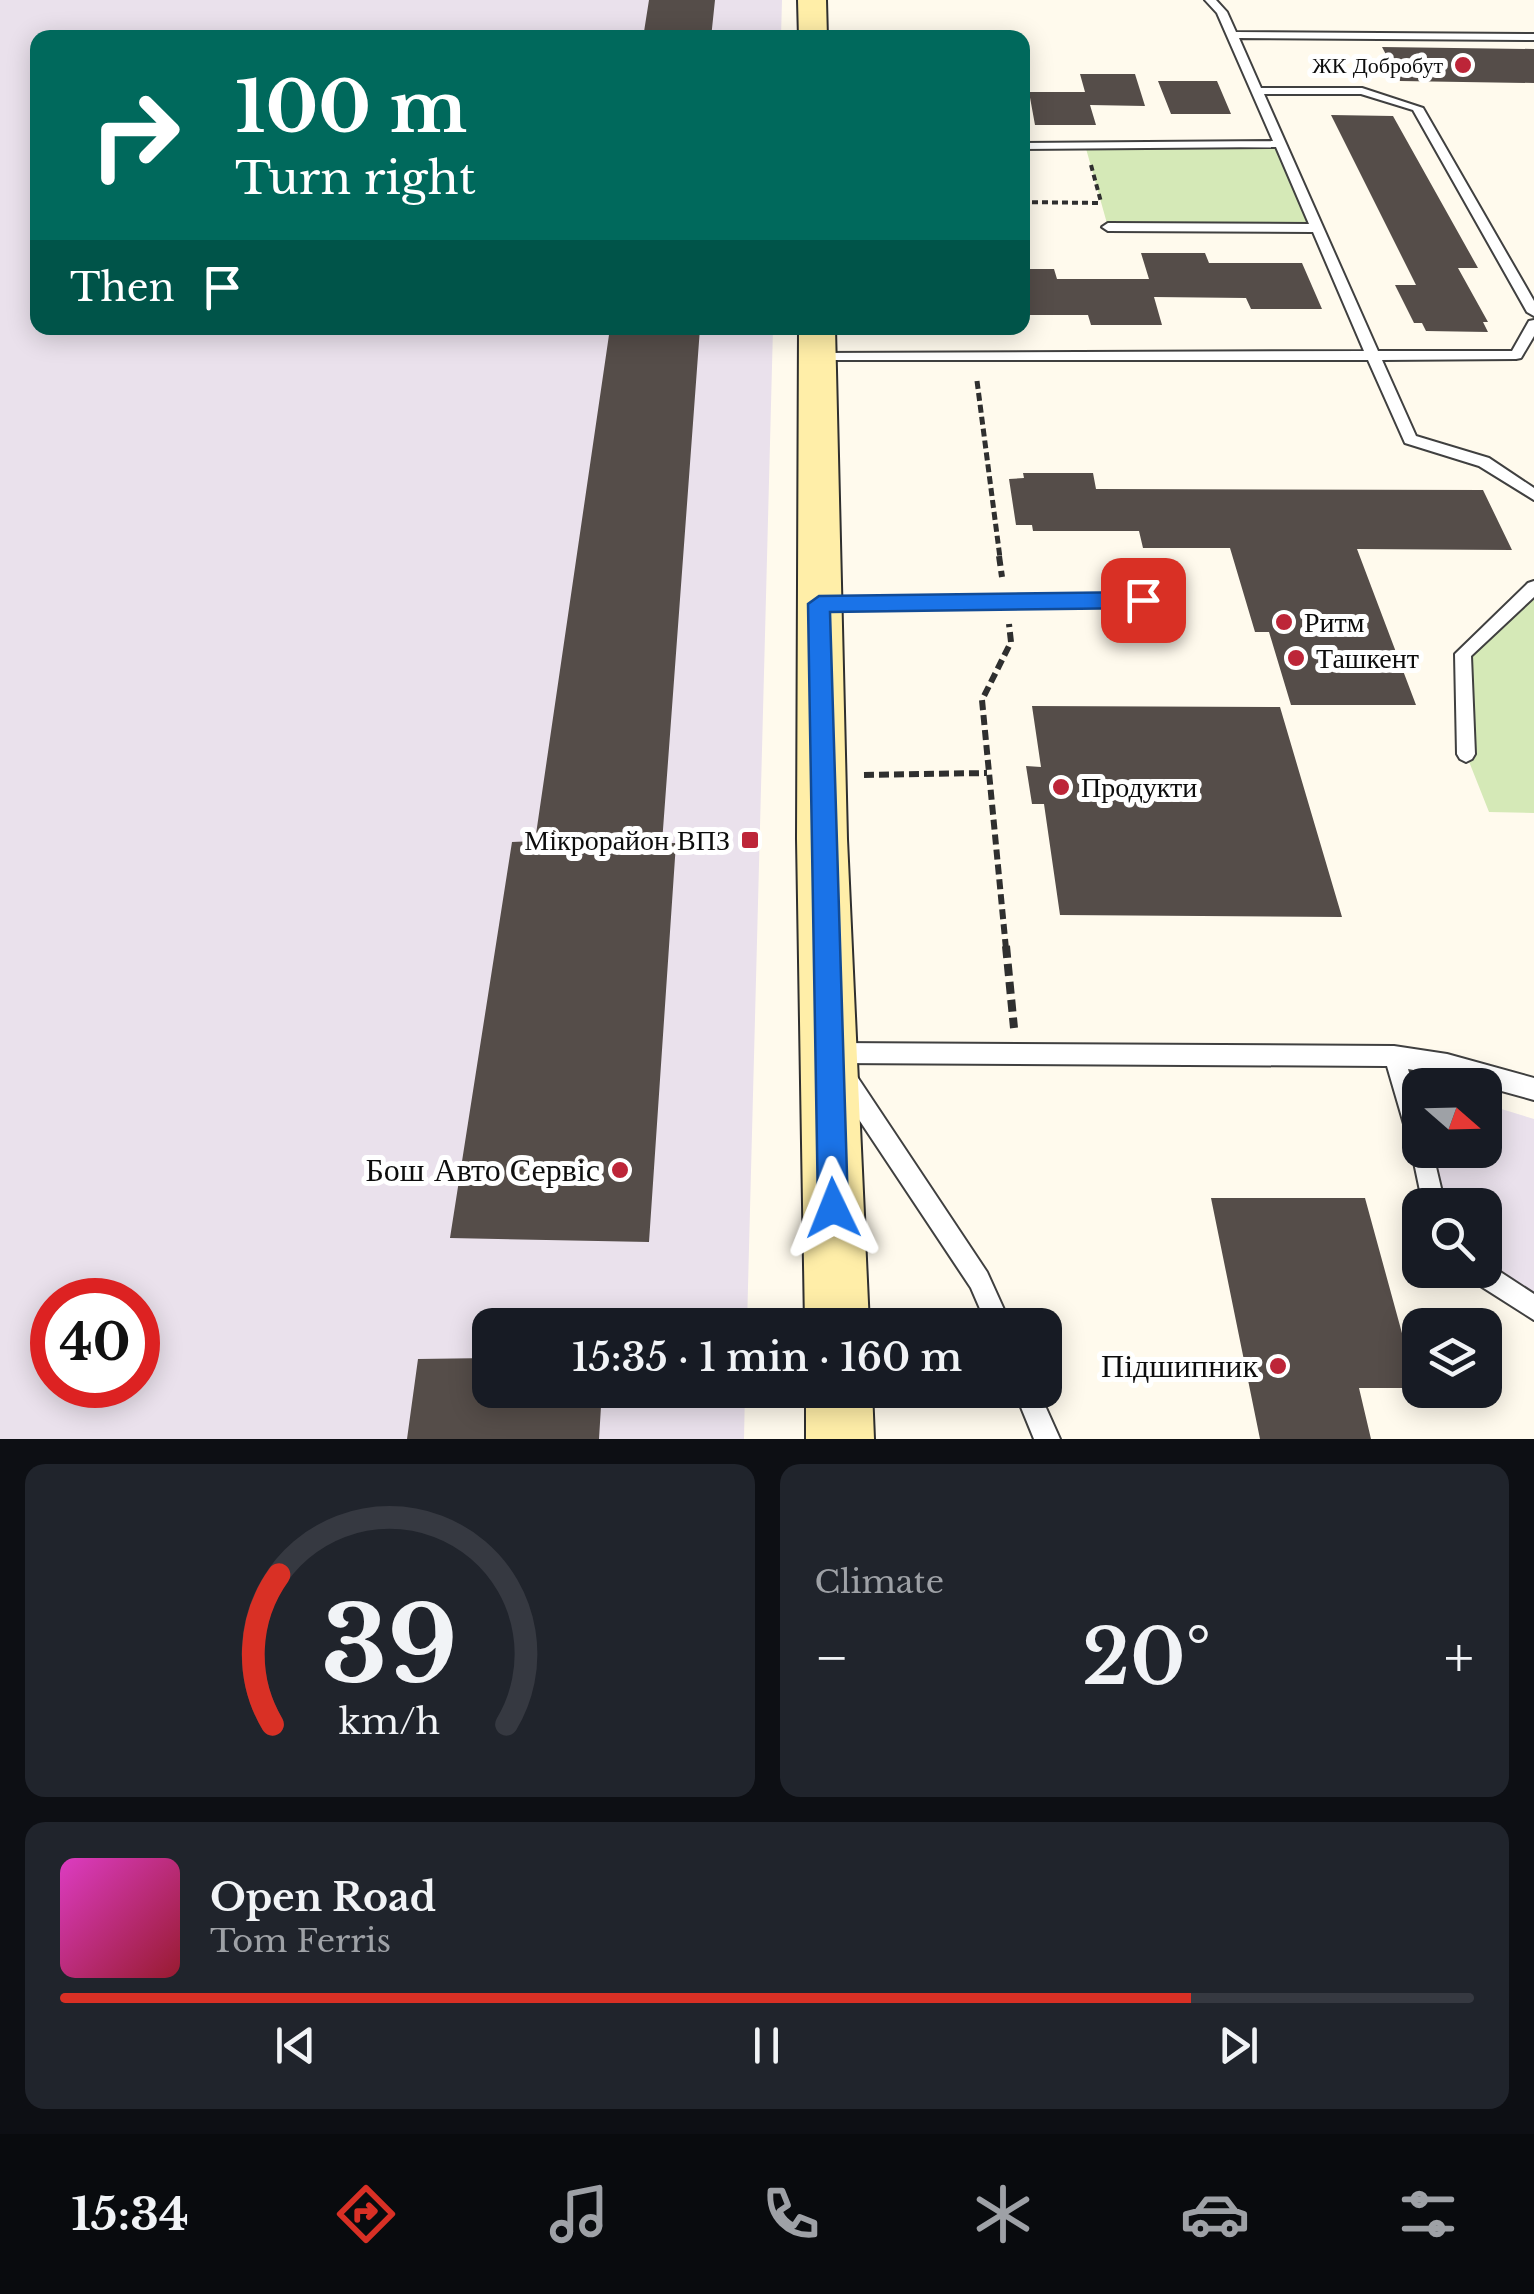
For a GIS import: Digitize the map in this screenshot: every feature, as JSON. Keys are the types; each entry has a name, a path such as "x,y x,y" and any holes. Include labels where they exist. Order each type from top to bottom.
{"street":[{"path":"812,0 813,30"},
{"path":"817,342 822,775 836,1308"},
{"path":"839,1408 840,1439"}],"lane":[{"path":"1210,0 1222,12 1410,439 1484,462 1534,495"},
{"path":"1232,35 1534,38"},
{"path":"1257,90 1362,91 1416,108 1534,312"},
{"path":"1030,146 1280,144"},
{"path":"1108,227 1317,228"},
{"path":"817,342 974,357 1516,354 1534,324"},
{"path":"1466,754 1463,654 1534,587"},
{"path":"819,604 1143,600"},
{"path":"828,1053 1394,1056 1446,1065 1534,1089"},
{"path":"828,1053 979,1280 991,1308"},
{"path":"1394,1056 1402,1083"},
{"path":"1502,1287 1534,1308"},
{"path":"1034,1408 1047,1439"}],"path":[{"path":"1085,145 1108,227"},
{"path":"1030,202 1101,202"},
{"path":"974,357 1011,642 982,700 1016,1054"},
{"path":"822,775 987,773"}],"shaded area":[{"path":"0,0 782,0 781,30 30,30 30,335 773,335 747,1308 472,1308 472,1408 745,1408 744,1439 0,1439"},
{"path":"1502,1109 1534,1119 1534,1308 1502,1283 1502,1188 1430,1188 1425,1168 1502,1168"}],"green space":[{"path":"1280,144 1317,228 1108,227 1085,145"},
{"path":"1534,587 1534,813 1489,812 1466,754 1463,654"}],"building":[{"path":"649,0 715,0 712,30 644,30"},
{"name":"ЖК Добробут","path":"1382,47 1534,49 1534,83 1400,81"},
{"path":"1080,74 1135,74 1145,106 1090,105 1096,125 1035,125 1030,92 1085,92"},
{"path":"1158,81 1217,81 1231,114 1171,114"},
{"path":"1331,115 1393,116 1478,268 1458,268 1488,322 1483,322 1488,332 1426,331 1422,323 1414,323 1395,285 1416,285"},
{"path":"1141,253 1205,253 1209,263 1302,263 1322,309 1251,309 1246,298 1154,297 1162,325 1091,325 1088,315 1030,315 1030,269 1054,269 1057,279 1149,279"},
{"path":"609,335 699,335 662,843 676,843 649,1242 450,1238 512,842 535,841"},
{"path":"1023,473 1093,473 1096,489 1483,490 1512,550 1357,549 1416,705 1291,705 1269,632 1255,632 1230,548 1143,548 1139,531 1033,531 1032,525 1016,525 1009,479 1024,478"},
{"path":"1032,706 1280,707 1342,917 1060,915 1044,804 1032,804 1026,766 1041,767"},
{"path":"1211,1198 1365,1198 1402,1333 1402,1388 1359,1388 1371,1439 1260,1439"},
{"path":"472,1358 472,1408 601,1408 599,1439 407,1439 418,1359"}],"place":[{"name":"ЖК Добробут","path":"1463,65"},
{"name":"Ритм","path":"1284,622"},
{"name":"Ташкент","path":"1296,658"},
{"name":"Продукти","path":"1061,787"},
{"name":"Мікрорайон ВПЗ","path":"750,840"},
{"name":"Бош Авто Сервіс","path":"620,1170"},
{"name":"Підшипник","path":"1278,1366"}],"route":[{"path":"833,1208 819,604 1143,600"}]}
